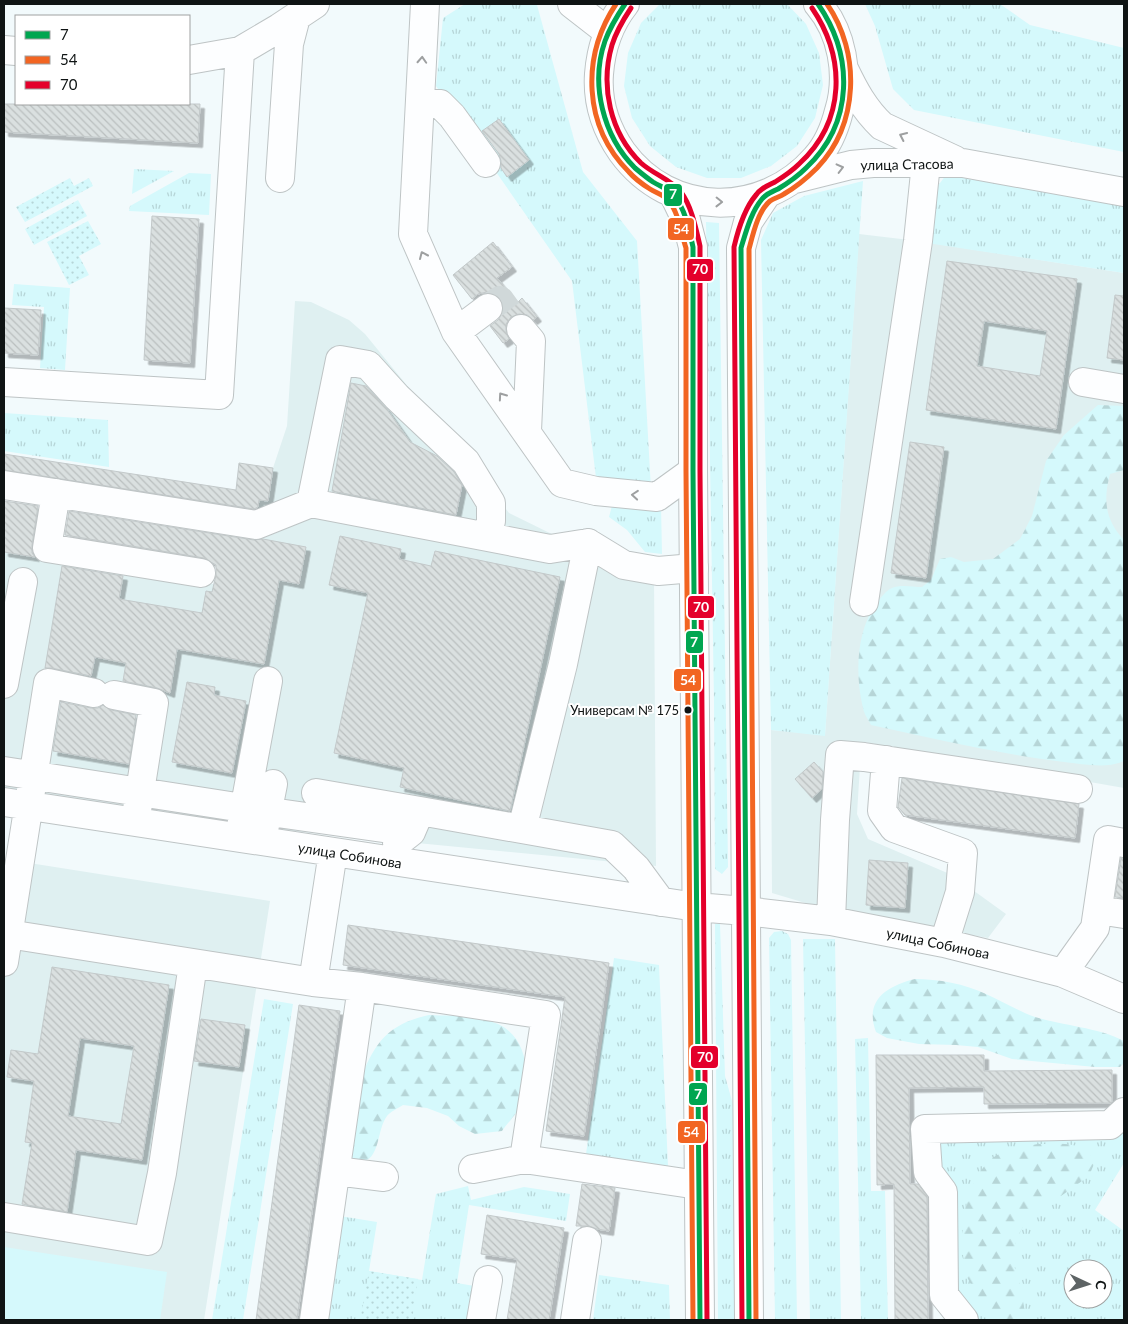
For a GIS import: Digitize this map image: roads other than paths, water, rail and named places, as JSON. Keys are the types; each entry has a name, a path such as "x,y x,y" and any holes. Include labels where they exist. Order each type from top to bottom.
{"main road":[{"path":"425,4 413,234 456,332 562,483 596,491 657,497 693,471"},
{"path":"572,4 608,32"},
{"path":"624,4 608,32 600,58 598,86 603,114 614,140 630,163 651,181 673,194 698,201 721,203 744,201 766,194 793,180 817,158 834,129 843,98 844,68 837,38 824,11 818,4"},
{"path":"190,60 240,51 306,10"},
{"path":"280,178 289,44 306,10"},
{"path":"4,382 219,394 240,51"},
{"name":"улица Стасова","path":"844,68 855,93 873,118 882,126 963,163"},
{"path":"420,102 440,104 452,116 486,163"},
{"name":"улица Стасова","path":"793,180 851,165 873,162 963,163 1124,192"},
{"path":"864,602 918,241 926,163"},
{"path":"673,194 686,220 693,247 700,1320"},
{"path":"749,1320 741,248 748,222 766,194"},
{"path":"456,332 488,308"},
{"path":"521,330 531,342 527,431"},
{"path":"311,503 340,360 368,365 396,397 466,462 491,503 491,521 487,536"},
{"path":"1083,382 1124,389"},
{"path":"4,485 256,525 311,503 550,549 588,542 624,565 658,570 694,568"},
{"path":"56,494 47,548 201,573"},
{"path":"522,829 563,664 588,542"},
{"path":"4,684 23,582"},
{"path":"251,839 268,681"},
{"path":"4,962 8,934 16,804 33,776 48,684 154,703 135,822"},
{"path":"831,922 840,755 886,760 1078,789"},
{"path":"886,760 882,811 894,828 963,853 960,892 944,943"},
{"path":"4,771 255,810 522,829 612,844 636,868 661,902"},
{"path":"255,810 273,784"},
{"path":"316,793 415,821"},
{"name":"улица Собинова","path":"16,804 661,902 831,922 944,943 1063,973 1124,999"},
{"path":"379,859 415,821"},
{"path":"1063,973 1095,928 1111,912 1108,840 1124,843"},
{"path":"314,982 333,852"},
{"path":"8,934 193,964 546,1015 524,1159"},
{"path":"4,1217 148,1242 162,1173 193,964"},
{"path":"314,1320 362,987"},
{"path":"964,1320 944,1295 943,1192 928,1172 925,1129 1110,1124 1124,1112"},
{"path":"473,1169 524,1159 698,1185"},
{"path":"336,1171 384,1177"},
{"path":"575,1320 587,1241"},
{"path":"481,1320 488,1280"}],"tunnel":[{"path":"488,308 500,300 521,329"}],"place":[{"name":"Универсам № 175","path":"688,710"}]}
